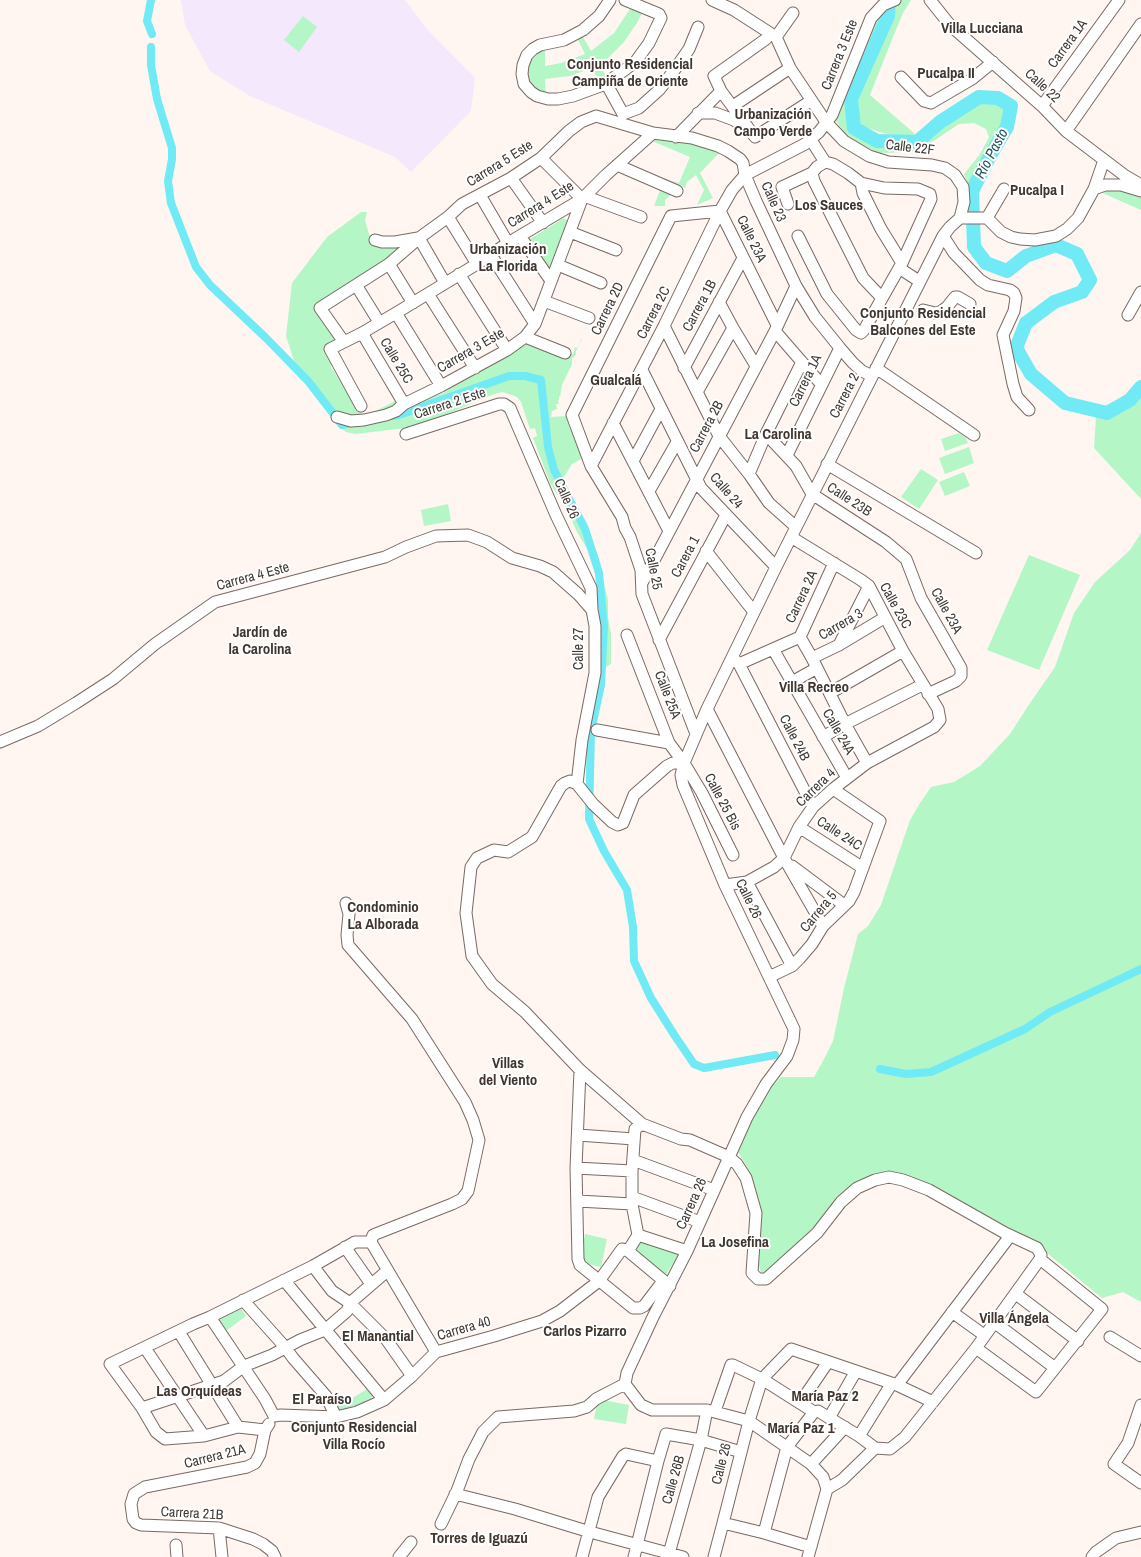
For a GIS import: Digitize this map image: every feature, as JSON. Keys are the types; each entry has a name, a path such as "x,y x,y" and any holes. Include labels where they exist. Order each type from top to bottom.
{"street":[{"path":"610,0 596,20 579,33 564,40 544,44 533,49 525,59 522,70 523,79 528,90 548,100 573,96 606,83 640,57 652,39 661,18 659,14 625,0"},
{"path":"712,0 734,10 771,38"},
{"name":"Carrera 3 Este","path":"745,175 811,140 832,115 866,26 883,6 895,0"},
{"name":"Calle 22","path":"930,0 950,25 1042,106 1066,131 1124,175 1141,185"},
{"name":"Carrera 1A","path":"1042,106 1119,0"},
{"path":"793,13 771,38 714,76 721,91 755,137 811,100 837,102"},
{"path":"1066,131 1141,24"},
{"path":"606,83 621,119 642,105 663,86 686,53 698,27"},
{"name":"Calle 22F","path":"771,38 826,122 844,141 869,156 888,162 932,165 945,168 955,175 962,187 964,202 975,218"},
{"path":"901,77 924,101 930,103 972,79 993,62"},
{"path":"733,106 787,70"},
{"path":"676,137 721,91"},
{"path":"698,113 714,113 734,120 748,129"},
{"name":"Calle 23","path":"596,116 621,119 653,133 692,138 718,146 740,159 745,175 796,286 816,317 852,363 862,371 874,372 974,435"},
{"name":"Carrera 5 Este","path":"347,341 323,307 389,264 462,204 511,178 541,158 581,122 596,116"},
{"name":"Carrera 4 Este","path":"361,406 330,349 362,333 413,303 583,198 653,133"},
{"path":"798,236 826,294 856,330 861,333 900,266 931,200 930,194 918,189 884,188 861,183 833,164 825,162 811,140"},
{"path":"541,158 583,198 641,217"},
{"path":"975,218 1011,237 1035,240 1056,236 1067,229 1078,218 1094,189 1104,160"},
{"path":"788,204 781,188 812,173 825,162"},
{"path":"617,165 677,191"},
{"path":"812,173 814,181 863,278 882,298"},
{"name":"Carrera 2C","path":"591,466 642,370 720,211 732,190 745,175"},
{"path":"511,178 542,222"},
{"path":"861,183 863,193 900,266 919,281"},
{"path":"1094,189 1104,185 1121,185 1141,191"},
{"name":"Carrera 2","path":"683,766 707,709 736,661 754,612 827,464 874,372 916,306 919,281 942,236 950,227 975,218 1004,189"},
{"path":"480,195 508,243"},
{"name":"Carrera 3 Este","path":"337,417 351,421 364,420 396,411 404,404 442,386 507,350 524,337 535,324 583,198"},
{"name":"Calle 23A","path":"671,216 720,211 776,328 822,384"},
{"name":"Carrera 2D","path":"572,415 671,216"},
{"path":"448,217 477,264"},
{"path":"570,232 616,250"},
{"path":"520,236 552,281"},
{"path":"942,236 954,253 980,280 1014,293 1016,298 1014,311 1003,335 1012,384 1017,397 1029,410"},
{"path":"419,238 444,283"},
{"name":"Carrera 5 Este","path":"375,240 395,242 419,238"},
{"path":"491,255 535,324"},
{"name":"Carrera 1B","path":"684,368 742,258"},
{"path":"389,264 413,303"},
{"path":"558,265 601,283"},
{"path":"459,274 507,350"},
{"path":"356,285 379,322"},
{"name":"Carrera 2B","path":"642,582 776,328 796,286"},
{"path":"1128,315 1141,292"},
{"path":"428,294 475,368"},
{"path":"916,306 935,313 947,307 955,297 970,304"},
{"path":"544,301 589,318"},
{"path":"719,302 732,328 756,366"},
{"path":"396,313 442,386"},
{"name":"Calle 23C","path":"664,326 719,436 793,532 868,586 884,618 938,709 940,720"},
{"path":"697,392 732,328"},
{"name":"Calle 25C","path":"362,333 404,404"},
{"path":"524,337 566,354"},
{"name":"Carrera 1A","path":"787,455 840,348"},
{"path":"749,474 766,434 802,362"},
{"name":"Calle 24","path":"642,370 701,488 776,567"},
{"name":"Carrera 2 Este","path":"406,434 504,404"},
{"name":"Calle 26","path":"504,404 510,408 567,540 591,588 592,610"},
{"path":"633,461 661,409"},
{"name":"Calle 25","path":"572,415 591,466 622,517 641,570 642,594 696,734"},
{"path":"613,423 669,531"},
{"name":"Calle 23B","path":"766,434 796,466 812,494 886,542 906,559"},
{"path":"649,491 677,442"},
{"path":"827,464 976,553"},
{"name":"Carera 1","path":"659,640 726,515"},
{"name":"Carrera 4 Este","path":"0,742 38,726 106,684 155,644 215,602 386,557 436,536 468,535 487,542"},
{"name":"Calle 27","path":"487,542 512,558 554,572 592,610 596,626 595,673 582,740 579,786"},
{"path":"706,551 754,612"},
{"name":"Calle 23A","path":"906,559 921,598 961,668 961,676 956,681 925,689"},
{"name":"Carrera 2A","path":"736,661 773,649 800,637 834,563"},
{"path":"839,644 868,586"},
{"name":"Carrera 3","path":"792,682 839,644 884,618"},
{"name":"Calle 25A","path":"627,635 669,743 683,766"},
{"path":"800,637 867,763"},
{"name":"Calle 24A","path":"773,649 847,778"},
{"path":"830,692 903,651"},
{"name":"Calle 24B","path":"736,661 813,807"},
{"path":"823,737 845,724 925,689"},
{"path":"707,709 786,861 823,926"},
{"name":"Carrera 4","path":"725,885 747,882 786,861 799,827 813,807 867,763 934,727 940,720"},
{"path":"597,730 669,743"},
{"path":"683,766 673,763 667,766 634,795 623,823 618,825 612,822 593,804 579,786 570,781 561,786 532,837 508,852 494,850 477,858 471,867 466,913 472,956 492,984 526,1012 580,1070 642,1124 680,1139 690,1140 729,1157 737,1164 746,1178 756,1213 752,1274 758,1279 766,1279 817,1233 841,1202 857,1188 889,1177 929,1190 1010,1236 1037,1248 1041,1255 1040,1259 1016,1294 976,1348 933,1402 905,1437 890,1449 875,1448 860,1436 818,1411 814,1412 762,1379 791,1349 895,1384 933,1402"},
{"name":"Calle 26","path":"683,766 681,775 683,785 725,885 794,1029 793,1040"},
{"name":"Calle 25 Bis","path":"683,766 702,793 733,855"},
{"name":"Carrera 5","path":"769,977 792,966 812,944 823,926 849,901 880,820 833,789"},
{"name":"Calle 24C","path":"799,827 863,868"},
{"path":"786,861 844,905"},
{"path":"747,882 792,966"},
{"path":"346,903 349,914 348,945 412,1019 465,1102 479,1140 468,1191 462,1199 372,1236 371,1242 436,1352"},
{"name":"Carrera 26","path":"625,1384 627,1373 667,1283 687,1251 747,1117 766,1084 787,1056 793,1040"},
{"path":"580,1070 576,1168 578,1259 580,1265 599,1281 634,1308 640,1308 667,1283 625,1250"},
{"path":"642,1124 635,1129 633,1165 632,1200 638,1235 687,1251"},
{"path":"578,1135 634,1139"},
{"path":"576,1168 633,1165 714,1190"},
{"path":"578,1201 632,1200 700,1222"},
{"name":"Carrera 40","path":"274,1416 336,1417 357,1412 384,1400 436,1352 494,1336 542,1320 560,1311 599,1281 638,1235"},
{"path":"860,1436 895,1384 1010,1236"},
{"path":"265,1430 238,1427 204,1436 165,1440 156,1432 142,1408 110,1364 313,1266 355,1242 371,1242"},
{"path":"345,1248 371,1284"},
{"path":"976,1348 1036,1392 1102,1309 1040,1259"},
{"path":"313,1266 332,1291 350,1302 386,1339 412,1376"},
{"path":"142,1408 224,1381 244,1366 325,1330 347,1311 350,1302 387,1271"},
{"path":"284,1280 384,1400"},
{"path":"1016,1294 1078,1341"},
{"path":"243,1300 326,1396 336,1417"},
{"path":"952,1312 984,1335"},
{"path":"210,1317 244,1366 274,1416"},
{"path":"994,1322 1055,1368"},
{"path":"179,1332 238,1427"},
{"path":"1110,1337 1141,1356"},
{"path":"145,1348 204,1436"},
{"path":"800,1403 828,1362"},
{"name":"Calle 26B","path":"669,1555 701,1440 711,1410 731,1365 762,1379"},
{"path":"829,1418 856,1371"},
{"name":"Calle 26","path":"714,1557 749,1421 762,1379"},
{"path":"442,1524 469,1459 484,1432 498,1417 574,1411 587,1407 596,1399 625,1384 641,1405 652,1410 711,1410 749,1421 811,1464 823,1477 827,1489 810,1552 764,1532 724,1523"},
{"path":"1141,1405 1128,1443 1114,1464 1141,1483"},
{"path":"764,1532 787,1447 814,1412"},
{"name":"Carrera 21A","path":"136,1523 133,1519 131,1504 134,1494 145,1487 246,1467 255,1463 260,1454 265,1430 274,1416"},
{"path":"811,1464 845,1427"},
{"path":"634,1557 667,1433 701,1440 741,1452"},
{"path":"827,1489 842,1480 875,1448"},
{"path":"582,1557 598,1497 623,1456 626,1454 658,1461"},
{"path":"456,1494 638,1544 669,1555 683,1557"},
{"name":"Carrera 21B","path":"136,1523 141,1526 219,1528 253,1539 274,1554"},
{"path":"219,1528 222,1557"},
{"path":"1092,1557 1116,1538 1141,1532"},
{"path":"399,1557 411,1542"},
{"path":"176,1545 177,1557"}],"shaded area":[{"path":"181,0 405,0 427,29 475,78 471,111 411,172 395,157 250,96 210,71 185,25"}],"green space":[{"path":"900,0 911,0 903,13 870,95 915,134 911,138 883,133 855,124 854,96 893,4"},
{"path":"630,9 642,13 637,23 624,42 599,64 608,80 600,84 592,68 570,76 545,79 546,96 534,91 527,82 528,59 545,47 545,66 561,63 585,54 577,38 582,35 591,51 614,33"},
{"path":"882,9 885,14 848,97 850,129 877,144 916,144 939,125 979,99 1000,104 1007,110 1006,125 969,185 964,174 980,154 989,137 986,129 974,123 959,124 917,152 878,153 848,138 834,118 870,23"},
{"path":"303,16 317,27 299,52 284,40"},
{"path":"655,135 705,142 720,152 700,173 713,198 697,205 704,190 696,175 687,182 685,188 681,185 666,199 665,206 654,206 662,185 626,167 679,183 690,157 652,141"},
{"path":"1102,187 1141,192 1141,210 1098,191"},
{"path":"361,212 367,212 365,220 369,234 377,243 423,241 324,308 339,349 331,367 364,417 397,400 411,405 443,393 532,337 573,354 575,347 578,348 576,355 572,358 572,364 562,385 558,400 559,404 556,404 557,409 552,411 551,417 567,416 569,427 583,458 572,464 562,480 587,523 601,565 608,600 611,634 611,664 603,669 601,591 592,557 550,483 533,438 537,436 535,428 530,429 521,402 517,397 503,392 494,394 447,414 406,428 355,434 346,432 340,427 336,416 328,405 300,379 286,336 292,283 327,237"},
{"path":"564,218 571,223 550,275 530,239"},
{"path":"1141,387 1141,499 1094,448 1096,417 1130,400"},
{"path":"959,433 966,438 968,443 945,451 941,439"},
{"path":"969,447 974,463 945,474 939,458"},
{"path":"921,469 938,480 919,509 901,497"},
{"path":"964,472 970,486 945,496 939,482"},
{"path":"448,504 451,521 424,526 421,510"},
{"path":"1141,533 1141,1302 1123,1292 1102,1298 1036,1244 1017,1232 918,1181 873,1175 854,1182 814,1227 768,1271 761,1273 756,1253 759,1209 747,1167 738,1152 750,1119 770,1089 781,1077 814,1077 823,1061 833,1041 858,934 868,926 881,905 910,820 920,803 931,787 954,782 980,766 1010,734 1055,667 1074,613 1095,582 1130,550"},
{"path":"1029,555 1080,575 1039,670 987,650"},
{"path":"585,1234 607,1239 601,1267 579,1262"},
{"path":"640,1237 680,1252 665,1276 635,1256 635,1249"},
{"path":"238,1304 246,1316 226,1331 216,1317"},
{"path":"367,1389 372,1396 371,1401 339,1411 334,1403 346,1402"},
{"path":"598,1399 629,1405 626,1424 594,1419"}],"waterway":[{"path":"151,0 147,21 152,34"},
{"name":"Río Pasto","path":"889,0 888,16 851,99 854,128 877,141 917,142 940,122 979,97 998,98 1011,106 1007,127 972,191 974,247 986,263 1007,271 1026,256 1056,245 1077,254 1090,280 1082,292 1054,302 1026,323 1016,348 1031,374 1065,403 1107,413 1130,400 1141,387"},
{"path":"151,47 151,65 157,99 172,148 168,181 171,203 196,267 210,285 308,381 342,425 353,423"},
{"path":"392,416 509,376 525,376 541,380 548,447 554,470 585,529 599,573 604,626 601,685 591,731 589,819 604,851 627,890 633,927 634,961 651,998 694,1064 704,1068 775,1055"},
{"path":"880,1069 906,1074 931,1072 1025,1029 1050,1012 1141,969"}],"district":[{"name":"Villa Lucciana","path":"982,29"},
{"name":"Conjunto Residencial Campiña de Oriente","path":"630,74"},
{"name":"Pucalpa II","path":"946,74"},
{"name":"Urbanización Campo Verde","path":"773,124"},
{"name":"Pucalpa I","path":"1037,191"},
{"name":"Los Sauces","path":"829,206"},
{"name":"Urbanización La Florida","path":"508,258"},
{"name":"Conjunto Residencial Balcones del Este","path":"923,322"},
{"name":"Gualcalá","path":"616,381"},
{"name":"La Carolina","path":"778,435"},
{"name":"Jardín de la Carolina","path":"260,642"},
{"name":"Villa Recreo","path":"814,688"},
{"name":"Condominio La Alborada","path":"383,916"},
{"name":"Villas del Viento","path":"508,1072"},
{"name":"La Josefina","path":"735,1243"},
{"name":"Villa Ángela","path":"1014,1319"},
{"name":"Carlos Pizarro","path":"585,1332"},
{"name":"El Manantial","path":"378,1337"},
{"name":"Las Orquídeas","path":"199,1392"},
{"name":"María Paz 2","path":"825,1397"},
{"name":"El Paraíso","path":"322,1400"},
{"name":"María Paz 1","path":"801,1429"},
{"name":"Conjunto Residencial Villa Rocío","path":"354,1436"},
{"name":"Torres de Iguazú","path":"479,1539"}]}
